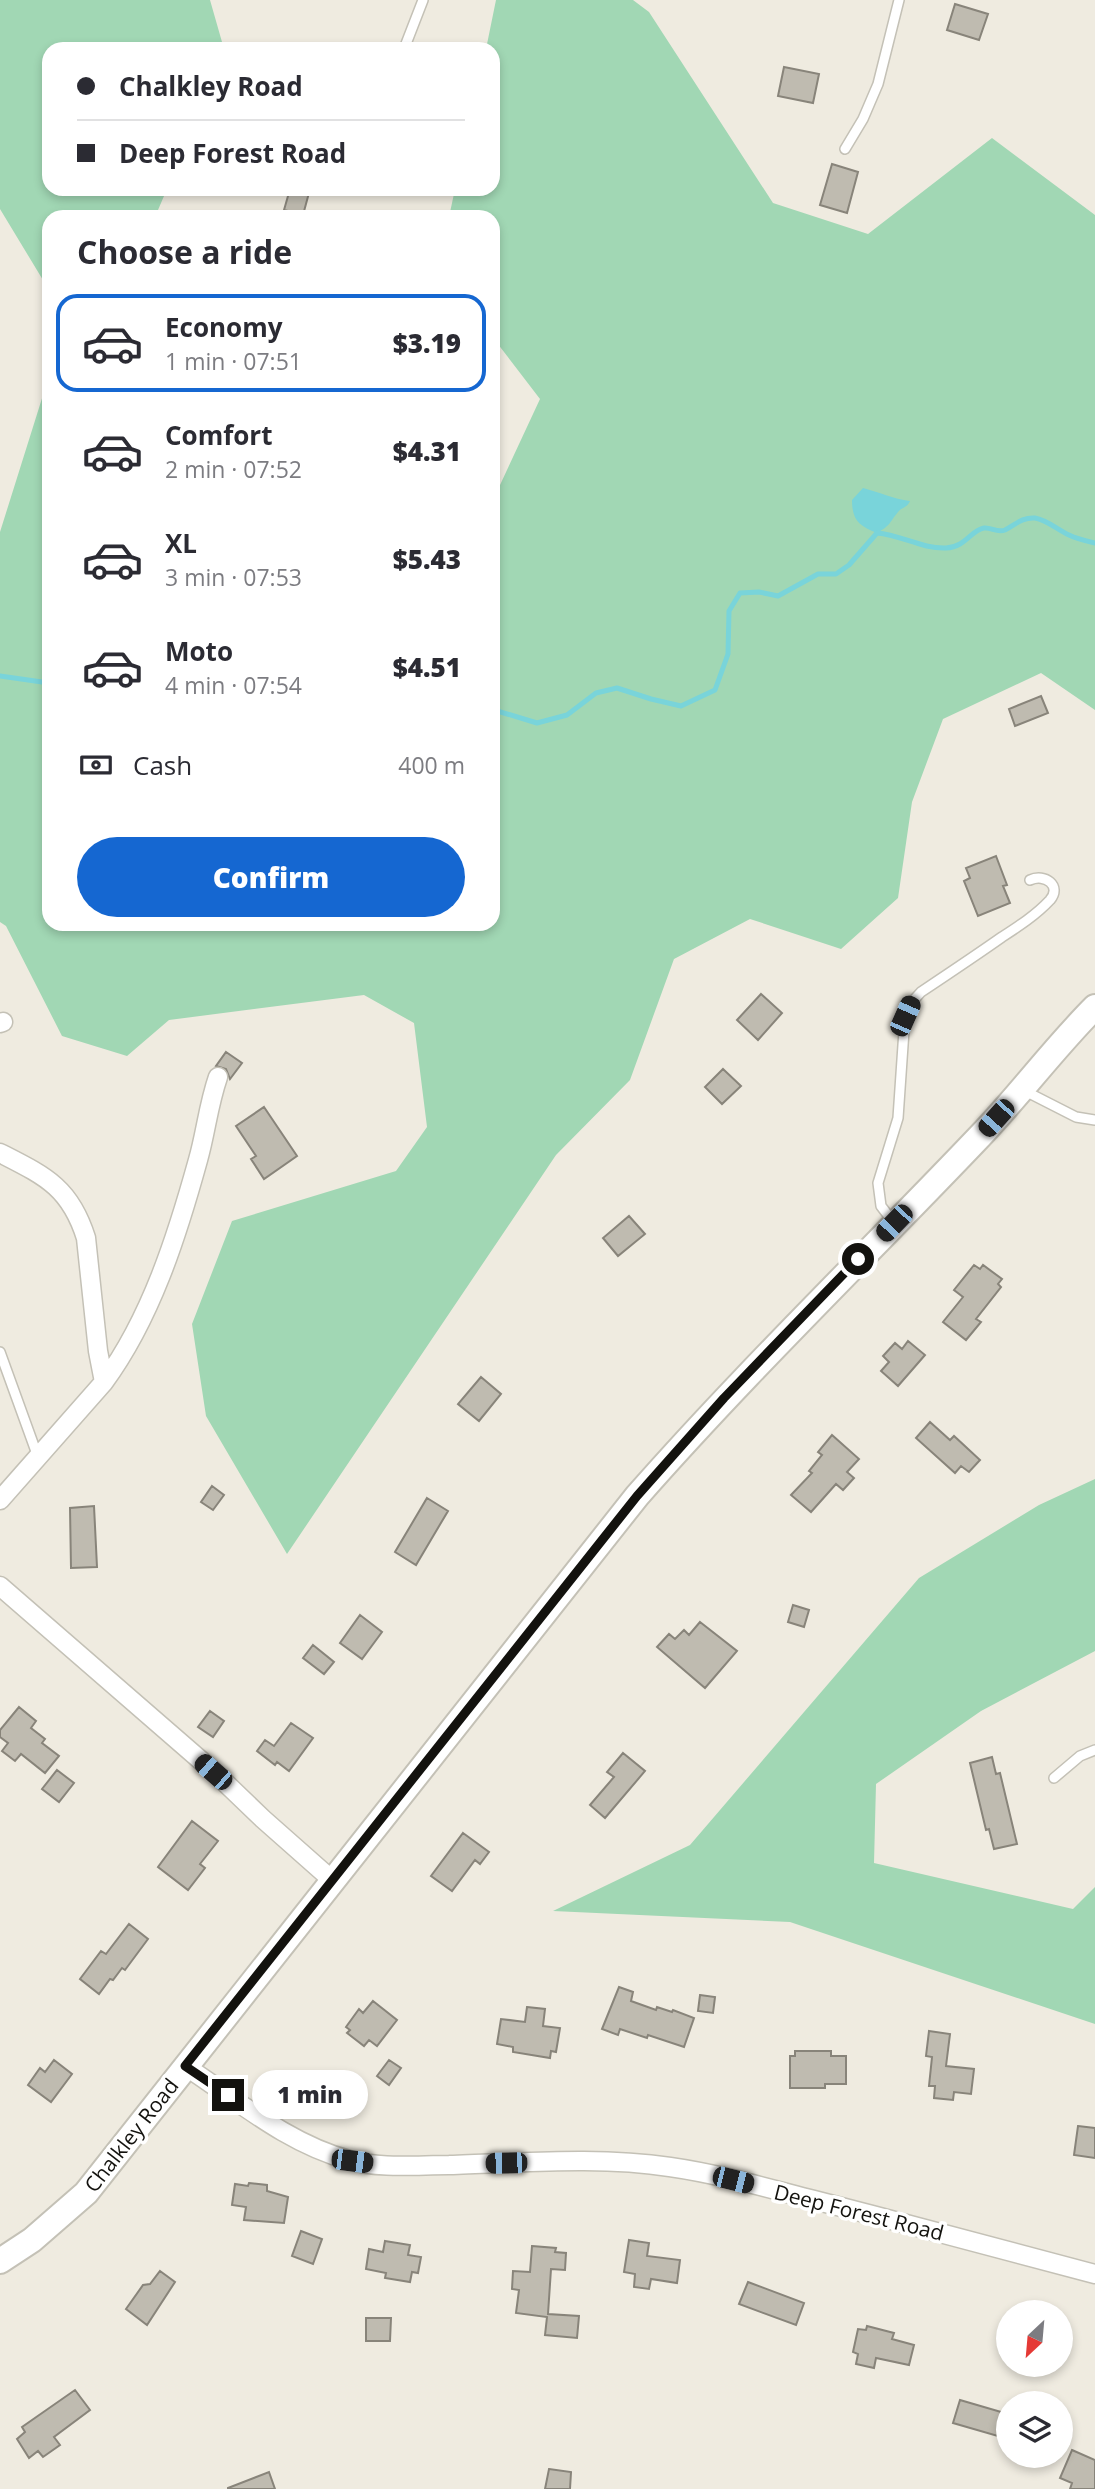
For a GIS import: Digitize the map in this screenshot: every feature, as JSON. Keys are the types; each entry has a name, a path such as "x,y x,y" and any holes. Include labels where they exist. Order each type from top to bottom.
{"street":[{"name":"Chalkley Road","path":"0,2261 32,2240 86,2193 637,1496 724,1398 983,1133 1065,1037 1095,1007"},
{"path":"0,1500 104,1382 129,1344 173,1245 199,1156 208,1106 218,1077"},
{"path":"0,1153 44,1176 57,1187 71,1203 81,1222 86,1238 98,1351 104,1382"},
{"path":"0,1586 332,1880"},
{"name":"Deep Forest Road","path":"185,2066 293,2137 324,2153 352,2161 387,2166 622,2162 669,2166 840,2207 1095,2274"}],"lane":[{"path":"407,42 423,0"},
{"path":"845,149 863,119 878,84 899,0"},
{"path":"894,1223 881,1206 878,1183 898,1118 905,1016 920,992 1028,920 1052,898 1054,890 1045,877 1030,880"},
{"path":"1021,1089 1076,1117 1095,1120"},
{"path":"0,1352 38,1457"},
{"path":"1054,1778 1080,1756 1095,1750"}],"green space":[{"path":"0,0 210,0 222,42 42,42 42,196 164,196 158,210 42,210 42,278 0,209"},
{"path":"496,0 633,0 649,12 773,203 868,234 992,138 1095,215 1095,710 1041,673 943,719 912,802 898,898 841,949 750,919 674,959 630,1080 556,1155 287,1554 206,1416 192,1324 232,1221 396,1171 427,1127 414,1023 364,995 169,1020 127,1056 62,1036 6,926 0,922 0,532 42,398 42,931 500,931 500,485 540,399 500,347 500,210 450,210 454,196 500,196 500,42 487,42"},
{"path":"1095,1479 1095,1651 981,1711 876,1784 874,1863 1073,1909 1095,1887 1095,2024 790,1922 553,1911 690,1845 919,1578 1039,1505"}],"water":[{"path":"863,488 910,501 877,533 861,525 853,513 852,500"}],"building":[{"path":"955,4 988,14 979,40 947,30"},
{"path":"784,67 819,74 813,103 778,96"},
{"path":"832,164 858,172 847,213 820,205"},
{"path":"288,196 308,196 304,210 284,210"},
{"path":"1041,696 1048,713 1015,726 1009,709"},
{"path":"996,856 1007,885 1003,886 1010,903 978,916 964,881 970,878 966,868"},
{"path":"761,994 782,1013 758,1040 737,1020"},
{"path":"226,1052 242,1063 230,1079 226,1069 216,1066"},
{"path":"723,1069 741,1086 722,1104 705,1087"},
{"path":"264,1107 297,1156 264,1179 251,1159 256,1156 236,1126"},
{"path":"629,1216 645,1234 618,1256 603,1238"},
{"path":"974,1265 980,1269 983,1265 1002,1279 998,1284 1001,1287 976,1319 981,1322 966,1340 943,1322 963,1297 954,1290"},
{"path":"908,1341 925,1355 898,1386 881,1371 889,1362 883,1356 895,1343 902,1349"},
{"path":"481,1377 501,1394 479,1421 458,1404"},
{"path":"930,1422 950,1440 954,1436 980,1460 969,1472 961,1466 955,1473 916,1438"},
{"path":"832,1435 859,1459 847,1472 854,1478 843,1490 836,1484 811,1512 791,1495 812,1473 809,1471 822,1455 818,1452"},
{"path":"212,1486 224,1495 213,1510 201,1502"},
{"path":"427,1498 448,1511 416,1565 395,1552"},
{"path":"94,1506 97,1567 71,1568 70,1508"},
{"path":"793,1605 809,1610 804,1627 788,1622"},
{"path":"360,1615 382,1632 362,1659 340,1643"},
{"path":"700,1622 737,1651 705,1688 657,1647 669,1634 675,1639 684,1630 689,1635"},
{"path":"313,1645 334,1662 324,1674 303,1658"},
{"path":"19,1707 36,1721 31,1728 45,1739 42,1743 59,1756 45,1773 21,1754 15,1761 2,1751 8,1743 0,1737 0,1730"},
{"path":"210,1711 224,1721 213,1737 198,1727"},
{"path":"291,1723 313,1738 289,1771 277,1762 275,1765 257,1751 265,1740 274,1746"},
{"path":"623,1753 645,1771 605,1818 590,1805 614,1777 607,1772"},
{"path":"992,1757 996,1774 1000,1773 1017,1844 994,1849 989,1829 986,1830 970,1763"},
{"path":"57,1770 74,1783 59,1802 42,1789"},
{"path":"192,1821 218,1841 200,1864 205,1868 188,1890 158,1867"},
{"path":"463,1833 489,1852 480,1864 475,1860 452,1891 431,1876"},
{"path":"129,1924 148,1939 125,1970 122,1968 113,1980 110,1979 99,1994 80,1979 101,1951 106,1954"},
{"path":"619,1987 633,1992 631,2001 656,2010 657,2007 672,2012 673,2010 694,2018 684,2047 648,2035 647,2038 620,2029 618,2035 602,2029"},
{"path":"700,1995 715,1997 713,2013 698,2011"},
{"path":"373,2001 397,2020 377,2046 369,2040 364,2046 347,2033 350,2030 346,2027 359,2009 363,2013"},
{"path":"527,2007 545,2009 543,2026 560,2028 556,2052 551,2051 550,2058 513,2052 513,2047 497,2044 501,2019 525,2022"},
{"path":"929,2031 950,2034 946,2066 974,2069 971,2094 954,2092 953,2100 934,2098 935,2086 929,2086 932,2057 926,2056"},
{"path":"795,2051 831,2051 831,2056 846,2056 846,2084 825,2084 825,2088 790,2088 790,2056 795,2056"},
{"path":"54,2060 72,2074 51,2102 28,2085 40,2068 45,2072"},
{"path":"389,2060 401,2068 389,2085 377,2076"},
{"path":"1078,2126 1095,2128 1095,2158 1074,2155"},
{"path":"249,2183 267,2185 267,2191 288,2197 284,2223 244,2220 246,2207 232,2205 235,2184 248,2186"},
{"path":"301,2231 322,2239 313,2264 292,2256"},
{"path":"629,2240 649,2243 647,2256 680,2260 677,2283 651,2279 649,2289 634,2287 635,2274 624,2272"},
{"path":"385,2241 410,2245 408,2255 421,2257 418,2273 412,2272 410,2282 385,2278 386,2273 366,2269 369,2249 383,2252"},
{"path":"532,2246 556,2248 555,2252 566,2253 565,2270 551,2269 548,2314 579,2316 577,2338 545,2335 547,2317 516,2313 519,2290 512,2289 513,2271 530,2272"},
{"path":"160,2271 175,2282 147,2325 126,2309 143,2285 150,2284"},
{"path":"748,2282 804,2303 796,2325 739,2304"},
{"path":"366,2318 391,2318 390,2341 366,2341"},
{"path":"867,2326 894,2333 892,2339 914,2345 909,2365 876,2358 874,2368 856,2364 858,2354 853,2352 858,2329 866,2330"},
{"path":"75,2390 90,2410 54,2437 60,2445 43,2457 38,2451 29,2458 17,2439 25,2432 22,2427"},
{"path":"960,2400 996,2410 996,2436 953,2423"},
{"path":"1073,2450 1095,2460 1095,2489 1070,2489 1072,2483 1060,2478 1064,2468 1073,2468"},
{"path":"549,2469 571,2472 570,2489 545,2489"},
{"path":"269,2472 275,2489 228,2489 228,2488"}],"waterway":[{"path":"500,712 537,723 567,715 596,693 617,688 681,706 715,690 728,654 729,611 740,593 759,592 778,596 818,574 836,574 849,565 877,533 946,548 959,545 979,529 1002,531 1022,520 1035,518 1072,536 1095,543"},
{"path":"0,676 42,682"}],"route":[{"path":"228,2095 185,2066 637,1496 724,1398 858,1259"}]}
